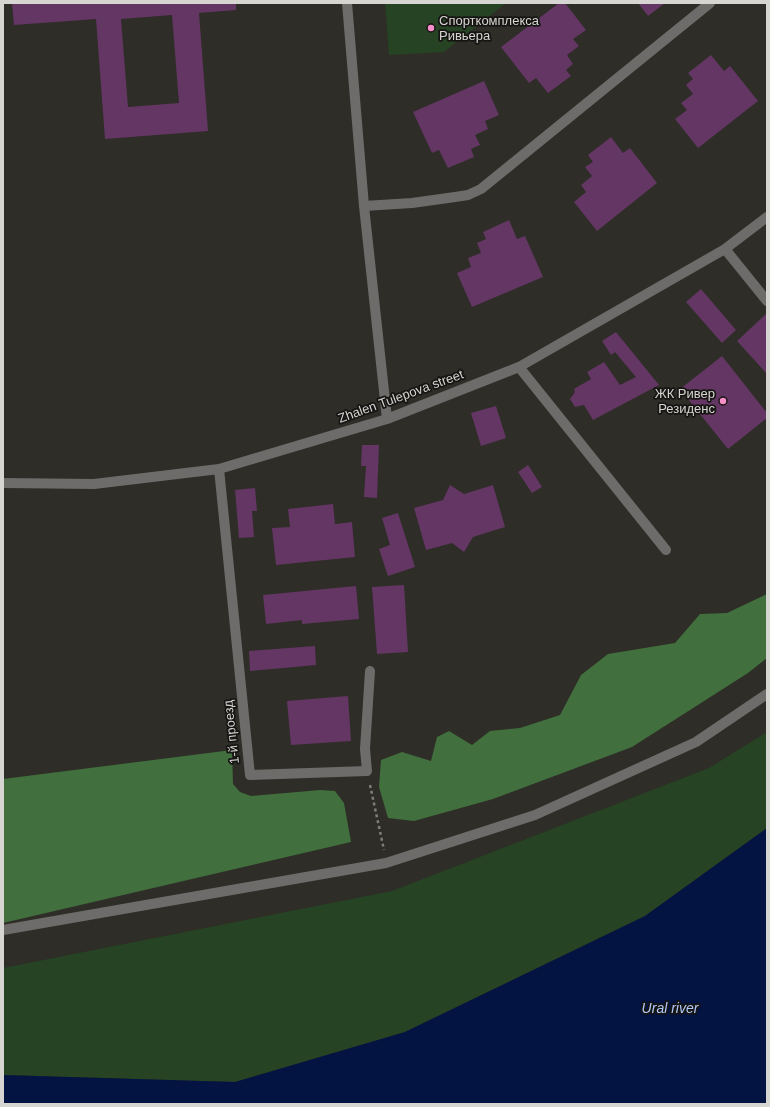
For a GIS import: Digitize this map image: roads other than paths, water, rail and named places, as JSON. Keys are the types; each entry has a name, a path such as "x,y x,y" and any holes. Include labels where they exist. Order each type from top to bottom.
{"street":[{"path":"347,3 364,206 387,419"},
{"path":"364,206 448,198 468,195 481,189 710,3"},
{"name":"Zhalen Tulepova street","path":"3,483 94,484 219,469 387,419 520,367 725,250 767,217"},
{"path":"725,250 767,301"},
{"path":"520,367 666,550"},
{"name":"1-й проезд","path":"219,469 250,775 367,771 365,749 370,671"},
{"path":"3,930 386,863 542,812 696,742 767,694"}],"water":[{"name":"Ural river","path":"767,828 767,1104 3,1104 3,1075 235,1082 405,1032 645,916"}],"place":[{"name":"Спорткомплекса Ривьера","path":"431,28"},
{"name":"ЖК Ривер Резиденс","path":"723,401"}]}
